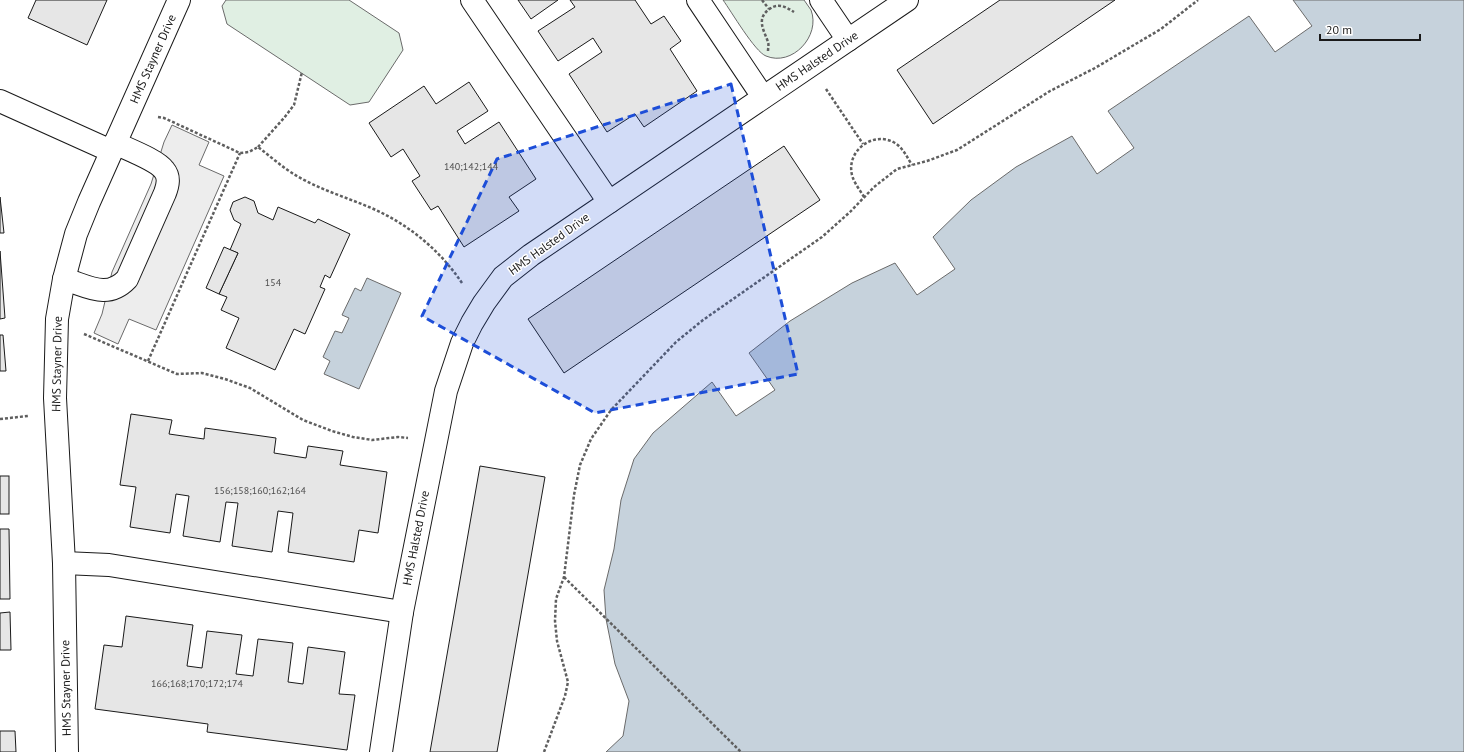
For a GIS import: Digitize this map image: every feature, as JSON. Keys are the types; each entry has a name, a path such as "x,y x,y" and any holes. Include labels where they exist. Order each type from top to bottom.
{"street":[{"name":"HMS Stayner Drive","path":"67,752 64,564 55,398 57,319 64,279 76,234 179,0"},
{"path":"472,0 608,202"},
{"path":"698,0 763,97"},
{"path":"821,0 848,40"},
{"name":"HMS Halsted Drive","path":"381,752 402,612 446,391 462,343 484,303 503,277 530,254 906,0"},
{"path":"0,101 159,164 165,170 168,178 168,185 127,279 120,286 112,290 103,291 64,279"},
{"path":"64,564 109,565 402,612"}],"path":[{"path":"762,0 769,9"},
{"path":"544,752 565,696 568,682 557,641 555,621 556,599 564,577 574,494 580,465 591,439 611,410 676,342 703,320 822,237 874,187 897,169 927,161 957,150 1050,91 1095,68 1161,29 1198,0"},
{"path":"763,97 769,43 762,31 761,21 769,9 777,6 785,6 798,16"},
{"path":"810,65 863,144"},
{"path":"131,108 152,117 164,118 240,153 249,152 258,146 294,105 302,72"},
{"path":"864,197 852,176 851,166 854,154 863,144 885,139 895,143 902,149 912,165"},
{"path":"258,146 297,176 328,191 382,213 421,237 448,264 469,293 484,303"},
{"path":"148,361 240,153"},
{"path":"95,289 94,307 83,333 177,374 209,374 250,388 303,420 343,435 372,440 398,437 411,438"},
{"path":"564,577 741,752"}],"highlighted area":[{"path":"731,84 798,374 595,413 422,316 497,159"}],"green space":[{"path":"226,0 349,0 399,33 403,50 369,102 350,105 227,24 222,6"},
{"path":"723,0 804,0 811,10 813,20 812,30 802,47 794,53 785,57 776,58 766,56 756,47"}],"shaded area":[{"path":"1293,0 1464,0 1464,752 606,752 623,736 629,701 615,664 606,619 604,590 614,549 621,500 634,459 653,433 712,382 736,416 775,390 749,353 790,321 852,283 895,263 917,295 955,269 933,237 971,200 1016,167 1072,136 1097,174 1134,148 1108,111 1249,16 1275,52 1312,26"},
{"path":"172,125 209,142 199,165 224,176 156,330 129,319 118,344 94,333 102,314 112,272 151,184 164,142"},
{"path":"367,278 401,293 359,389 324,374 330,361 323,357 335,331 342,333 349,318 342,315 355,288 361,291"}],"building":[{"path":"36,0 107,0 87,45 28,18"},
{"path":"518,0 558,0 531,19"},
{"path":"570,0 635,0 651,24 664,16 681,41 670,49 697,91 644,127 635,114 607,132 569,74 602,52 593,38 558,61 538,31 575,7"},
{"path":"1000,0 1115,0 933,124 897,70"},
{"path":"469,82 488,111 457,131 465,144 499,122 536,179 509,197 519,211 464,247 438,206 431,210 412,181 420,176 403,149 391,157 369,123 424,86 436,104"},
{"path":"784,146 820,200 564,373 528,319"},
{"path":"0,197 4,233 0,233"},
{"path":"245,197 254,201 258,213 273,220 278,207 315,223 318,219 350,234 330,278 325,275 320,287 325,289 305,334 294,329 275,370 226,348 239,318 221,310 227,297 219,294 238,253 230,250 241,224 234,220 230,210 233,202"},
{"path":"224,247 238,253 219,294 206,288"},
{"path":"0,251 5,318 0,319"},
{"path":"0,335 3,335 6,371 0,371"},
{"path":"131,414 172,420 169,434 204,439 205,428 276,438 274,453 306,458 308,446 343,451 340,465 387,472 378,533 359,530 354,562 288,552 293,513 278,511 272,552 232,546 238,503 226,502 220,542 183,536 189,496 176,494 170,533 130,527 136,487 120,485"},
{"path":"480,466 545,477 497,752 430,752"},
{"path":"0,476 9,476 9,514 0,514"},
{"path":"0,529 9,529 10,599 0,599"},
{"path":"10,612 11,650 0,650 0,613"},
{"path":"126,616 193,625 187,666 202,668 207,631 242,635 236,674 253,676 258,639 293,643 288,682 303,684 308,647 345,652 339,694 355,695 347,750 207,732 208,724 95,709 104,645 122,647"},
{"path":"0,731 15,731 16,752 0,752"}]}
